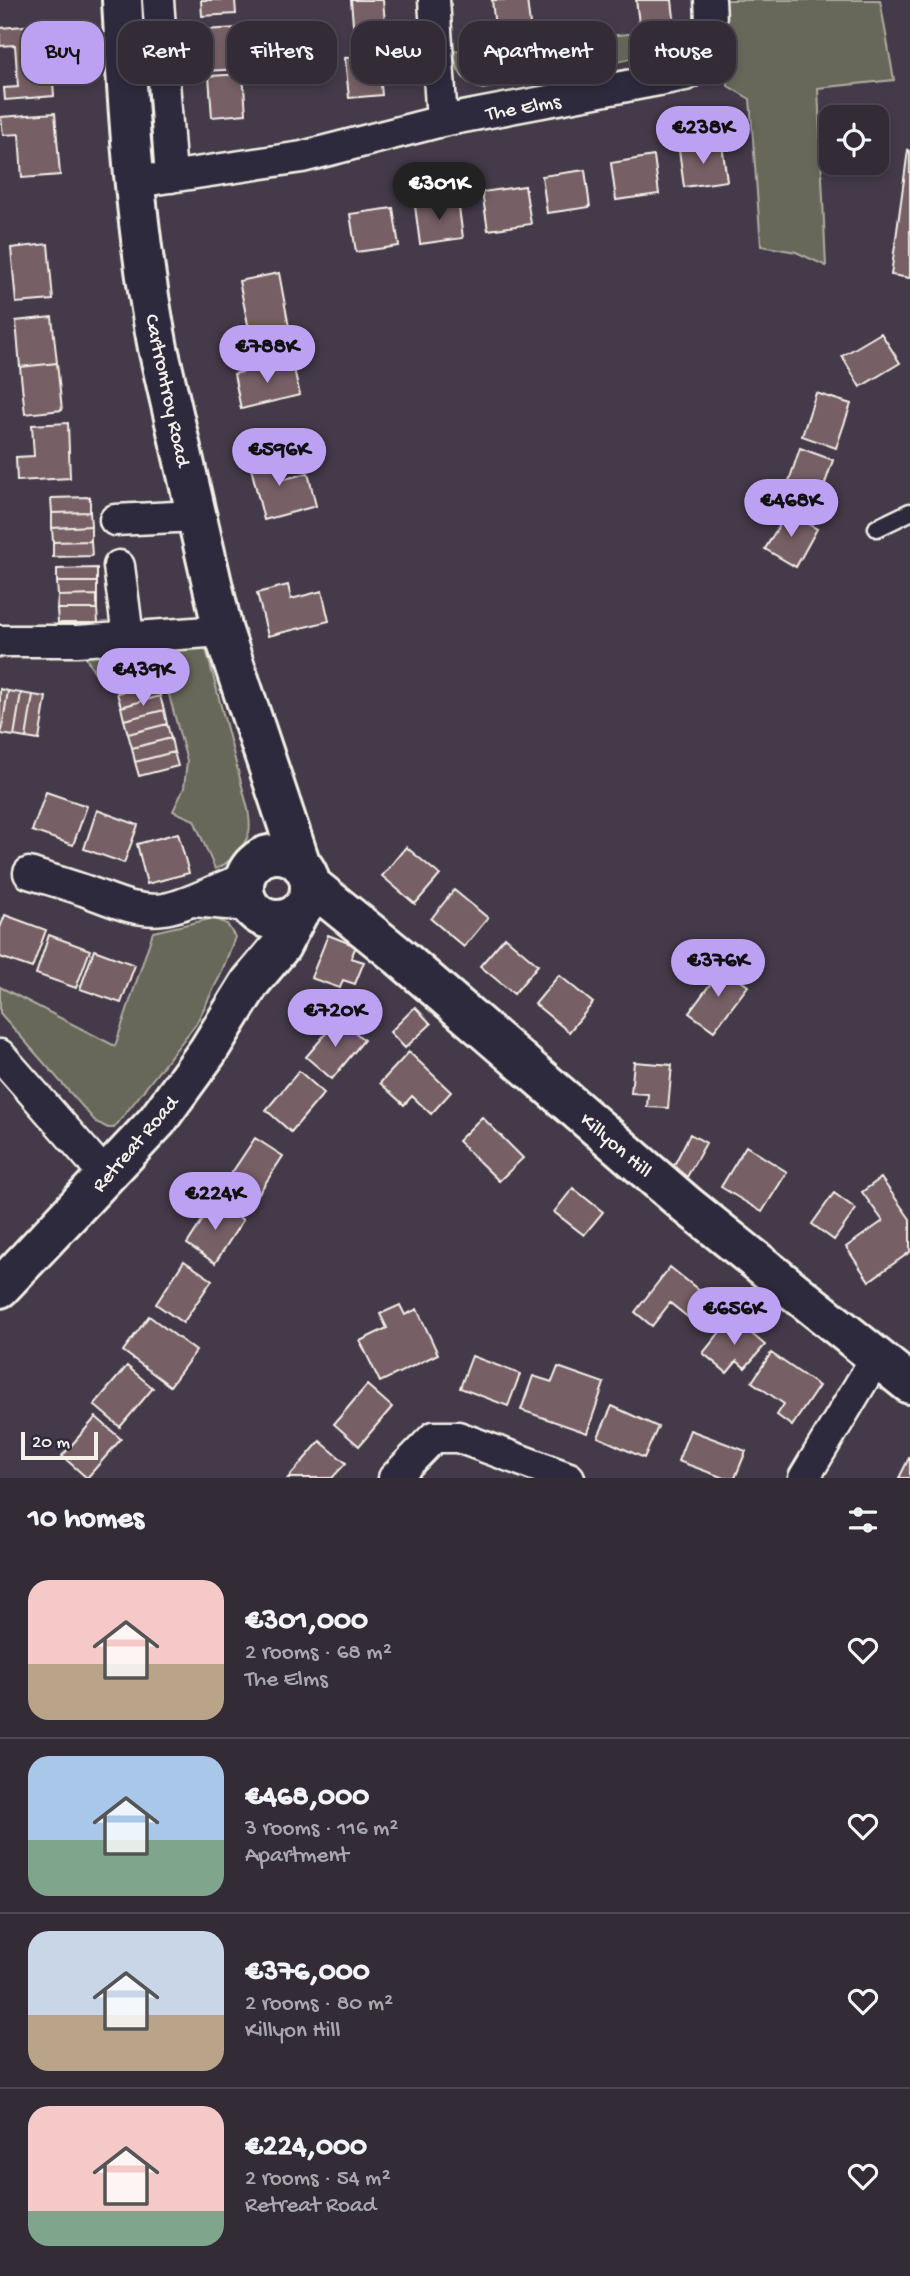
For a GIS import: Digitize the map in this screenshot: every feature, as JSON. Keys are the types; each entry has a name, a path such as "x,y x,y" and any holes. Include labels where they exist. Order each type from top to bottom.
{"street":[{"name":"Cartrontroy Road","path":"122,0 153,180 150,308 223,631 269,771 271,833 286,891"},
{"path":"153,180 158,0"},
{"path":"434,0 442,121"},
{"name":"The Elms","path":"153,180 302,157 442,121 685,75 698,67 707,52 710,0"},
{"path":"128,637 116,532 196,516"},
{"path":"0,641 77,641 223,631"},
{"path":"29,873 139,909 165,909 194,901 286,891"},
{"name":"Retreat Road","path":"0,1288 128,1154 208,1051 250,983 281,946 286,891"},
{"name":"Killyon Hill","path":"286,891 400,957 688,1206 910,1384"},
{"path":"0,1055 106,1175"},
{"path":"804,1478 876,1358"},
{"path":"394,1478 434,1437 458,1437 569,1478"}],"lane":[{"path":"877,528 910,512"}],"green space":[{"path":"724,0 880,0 894,80 818,88 819,175 822,175 826,266 796,252 761,246 750,99 728,86 736,84 736,21 725,21"},
{"path":"630,34 630,59 616,62 616,35"},
{"path":"454,51 459,51 459,70 455,58"},
{"path":"471,84 508,84 483,89"},
{"path":"205,645 250,824 250,830 240,849 225,864 215,869 194,820 173,811 184,788 187,761 160,662 99,679 83,653"},
{"path":"214,918 227,924 235,937 220,976 196,1024 114,1128 96,1122 0,1013 0,987 115,1046 153,932"}],"building":[{"path":"201,0 235,0 236,14 202,16"},
{"path":"351,0 383,0 385,21 353,21"},
{"path":"492,0 527,0 530,21 494,21"},
{"path":"636,0 672,0 674,21 639,21"},
{"path":"21,26 21,84 53,84 54,96 5,100 4,88 18,87 15,45 0,46 0,28"},
{"path":"213,29 227,29 227,70 213,71"},
{"path":"351,57 351,84 381,84 382,95 349,98 345,58"},
{"path":"227,75 227,84 244,84 246,114 212,117 210,84 213,84 213,76"},
{"path":"55,113 60,175 22,178 19,134 3,135 1,117"},
{"path":"722,144 727,181 684,187 679,150"},
{"path":"908,150 910,151 910,278 891,275"},
{"path":"654,156 659,194 616,200 611,163"},
{"path":"585,170 590,207 547,213 542,176"},
{"path":"525,186 531,224 488,230 482,192"},
{"path":"458,200 463,238 420,244 415,206"},
{"path":"393,208 399,246 356,252 350,214"},
{"path":"48,244 53,300 16,303 11,248"},
{"path":"279,273 289,327 250,334 239,281"},
{"path":"52,317 57,363 20,367 16,321"},
{"path":"881,333 900,363 860,387 842,356"},
{"path":"292,360 300,395 241,409 234,374"},
{"path":"57,363 62,410 25,414 20,367"},
{"path":"816,393 851,404 836,448 802,436"},
{"path":"68,423 70,478 17,481 16,457 34,456 32,425"},
{"path":"800,448 833,460 820,498 787,487"},
{"path":"272,450 280,480 308,473 316,506 264,520 248,456"},
{"path":"90,497 90,512 52,513 51,498"},
{"path":"90,512 91,526 52,528 52,513"},
{"path":"787,512 817,529 796,567 765,549"},
{"path":"91,526 91,541 53,542 52,528"},
{"path":"91,541 92,556 53,557 53,542"},
{"path":"97,568 97,582 57,582 57,569"},
{"path":"57,582 97,582 97,595 58,596"},
{"path":"288,585 291,599 322,591 329,621 268,636 257,593"},
{"path":"97,595 97,609 57,609 58,596"},
{"path":"57,609 97,609 98,623 58,623"},
{"path":"157,683 160,696 121,707 117,693"},
{"path":"0,689 8,691 1,734 0,734"},
{"path":"8,691 21,693 14,736 1,734"},
{"path":"21,693 33,695 26,738 14,736"},
{"path":"33,695 46,697 39,740 26,738"},
{"path":"160,696 164,710 124,720 121,707"},
{"path":"164,710 167,724 128,734 124,720"},
{"path":"167,724 171,738 132,748 128,734"},
{"path":"171,738 174,752 135,762 132,748"},
{"path":"174,752 178,766 139,776 135,762"},
{"path":"46,792 87,806 73,845 32,831"},
{"path":"97,810 138,825 124,863 84,849"},
{"path":"178,833 189,873 147,884 137,844"},
{"path":"406,847 440,875 415,904 382,876"},
{"path":"454,890 488,918 464,947 431,919"},
{"path":"5,915 46,930 32,968 0,957 0,928"},
{"path":"49,935 90,950 76,988 36,974"},
{"path":"328,935 356,946 351,958 364,962 355,984 343,980 340,988 311,978"},
{"path":"505,937 538,965 514,994 480,966"},
{"path":"94,950 135,965 121,1003 80,989"},
{"path":"722,968 748,986 714,1031 689,1013"},
{"path":"559,975 593,1003 569,1032 535,1004"},
{"path":"415,1007 431,1024 405,1048 390,1032"},
{"path":"339,1018 364,1040 332,1079 306,1057"},
{"path":"409,1052 451,1092 431,1114 412,1096 404,1105 380,1083"},
{"path":"634,1062 672,1065 668,1108 647,1107 648,1094 631,1093"},
{"path":"299,1071 324,1093 291,1132 266,1110"},
{"path":"482,1117 523,1158 499,1181 458,1141"},
{"path":"690,1134 706,1143 687,1177 672,1169"},
{"path":"255,1138 283,1156 255,1199 227,1180"},
{"path":"746,1146 787,1172 762,1212 721,1187"},
{"path":"881,1178 910,1219 910,1252 869,1281 846,1247 883,1221 862,1192"},
{"path":"573,1188 603,1212 584,1235 554,1212"},
{"path":"834,1193 856,1209 834,1240 812,1224"},
{"path":"215,1201 243,1220 215,1263 187,1244"},
{"path":"184,1261 212,1280 183,1323 156,1304"},
{"path":"670,1267 706,1296 689,1318 670,1303 652,1326 635,1312"},
{"path":"400,1305 405,1315 417,1309 438,1354 380,1382 360,1341 387,1328 380,1314"},
{"path":"149,1316 196,1351 170,1386 123,1351"},
{"path":"732,1317 765,1345 745,1368 737,1361 727,1373 703,1353"},
{"path":"771,1353 819,1386 792,1426 777,1415 784,1404 752,1382"},
{"path":"472,1356 520,1374 508,1406 460,1388"},
{"path":"127,1366 153,1388 120,1427 94,1405"},
{"path":"558,1367 604,1383 587,1433 521,1410 533,1376 552,1382"},
{"path":"367,1385 392,1407 359,1446 334,1424"},
{"path":"612,1406 658,1427 644,1458 598,1437"},
{"path":"96,1417 121,1439 87,1478 62,1456"},
{"path":"690,1430 746,1451 735,1478 724,1478 678,1461"},
{"path":"320,1441 346,1463 332,1478 288,1478"},
{"path":"910,1456 910,1478 899,1478"}]}
